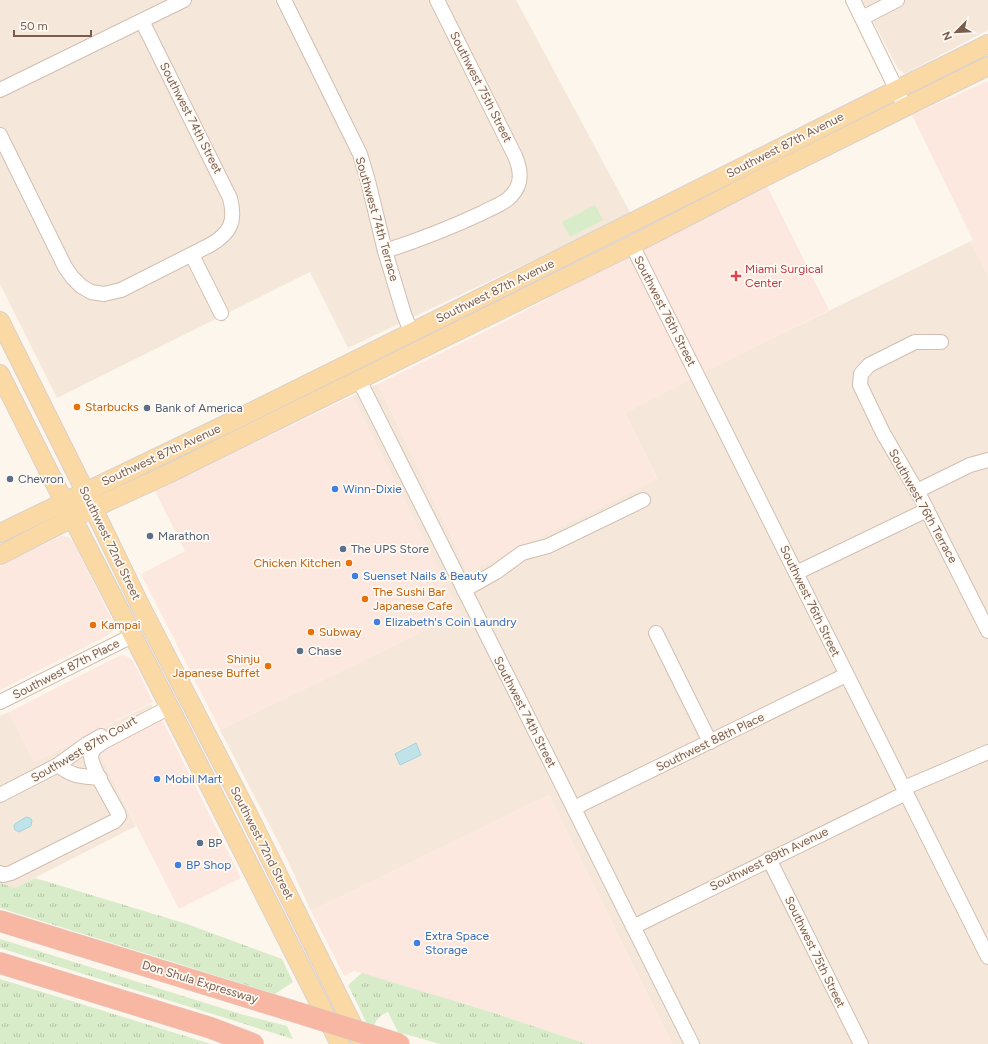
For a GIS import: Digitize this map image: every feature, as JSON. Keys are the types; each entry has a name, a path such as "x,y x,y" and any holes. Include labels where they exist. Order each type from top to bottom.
{"highway":[{"name":"Don Shula Expressway","path":"0,921 399,1044"},
{"path":"0,963 211,1028 253,1044"}],"main road":[{"name":"Southwest 87th Avenue","path":"0,533 239,418 623,228 756,159 988,44"},
{"name":"Southwest 87th Avenue","path":"0,555 72,518 168,474 517,302 988,66"},
{"path":"756,159 764,177"},
{"path":"623,228 632,245"},
{"path":"517,302 517,295 527,275"},
{"name":"Southwest 72nd Street","path":"0,321 168,661 296,910 362,1044"},
{"path":"411,332 426,347"},
{"name":"Southwest 72nd Street","path":"0,374 340,1044"},
{"path":"239,418 248,435"},
{"path":"150,670 168,661"},
{"path":"202,772 221,762"},
{"path":"277,918 296,910"}],"street":[{"path":"0,90 184,0"},
{"name":"Southwest 74th Terrace","path":"284,0 360,154 385,251 411,332"},
{"name":"Southwest 75th Street","path":"385,251 438,233 507,200 514,192 521,175 515,156 437,0"},
{"path":"853,0 905,107"},
{"path":"862,18 897,0"},
{"name":"Southwest 74th Street","path":"142,21 227,191 232,205 232,218 229,228 221,238 192,254"},
{"path":"0,135 65,267 76,282 91,292 104,294 116,292 192,254 220,313"},
{"name":"Southwest 76th Street","path":"632,245 846,675 905,790 983,933 988,957"},
{"name":"Southwest 76th Terrace","path":"941,342 915,342 868,365 861,374 859,381 863,394 883,433 983,608 988,631"},
{"name":"Southwest 74th Street","path":"359,380 692,1044"},
{"path":"917,491 970,465 988,460"},
{"path":"464,590 496,572 525,552 548,546 643,500"},
{"path":"796,573 927,510"},
{"path":"656,633 710,742"},
{"name":"Southwest 87th Place","path":"0,702 132,636"},
{"name":"Southwest 88th Place","path":"574,808 846,675"},
{"name":"Southwest 87th Court","path":"0,873 11,873 118,819 118,813 92,763 91,758 94,750 103,742 169,705"},
{"name":"Southwest 87th Court","path":"0,795 58,765 94,740 169,705"},
{"name":"Southwest 89th Avenue","path":"633,927 905,790 988,752"},
{"path":"58,765 66,772 76,776 100,778"},
{"name":"Southwest 75th Street","path":"769,859 861,1044"}],"shaded area":[{"path":"0,0 516,0 631,214 348,348 310,272 57,398 0,284"},
{"path":"862,0 988,0 988,30 905,74 898,69"},
{"path":"988,81 988,276 971,241 973,240 912,115"},
{"path":"767,186 829,310 625,413 657,479 468,573 378,384 502,323 636,252"},
{"path":"971,241 988,276 988,1044 672,1044 549,795 311,911 286,857 220,730 460,613 352,396 378,384 468,572 657,478 625,413 698,375"},
{"path":"352,396 460,613 220,730 141,574 185,551 155,491"},
{"path":"61,536 69,537 74,543 111,618 113,628 107,636 0,690 0,566"},
{"path":"123,655 133,661 153,702 34,762 9,712"},
{"path":"151,704 159,721 99,752 136,826 15,888 0,883 0,716 9,712 34,762"},
{"path":"162,719 241,878 179,909 99,752"},
{"path":"549,795 672,1044 587,1044 491,1012 354,971 344,976 311,911"}],"green space":[{"path":"595,205 603,220 570,237 562,222"},
{"path":"35,878 187,924 282,959 293,982 275,994 0,908 0,883 15,888"},
{"path":"0,939 244,1015 287,1026 293,1039 0,948"},
{"path":"362,973 491,1012 587,1044 440,1044 398,1032 388,1012 376,1021 374,1029 377,1044 348,985"},
{"path":"0,979 211,1044 0,1044"}],"water":[{"path":"416,743 421,755 400,765 395,754"},
{"path":"26,817 32,820 31,826 19,832 15,830 15,824"}],"place":[{"name":"Miami Surgical Center","path":"736,276"},
{"name":"Starbucks","path":"77,407"},
{"name":"Bank of America","path":"147,408"},
{"name":"Chevron","path":"10,479"},
{"name":"Winn-Dixie","path":"335,489"},
{"name":"Marathon","path":"150,536"},
{"name":"The UPS Store","path":"343,549"},
{"name":"Chicken Kitchen","path":"349,563"},
{"name":"Suenset Nails & Beauty","path":"355,576"},
{"name":"The Sushi Bar Japanese Cafe","path":"365,599"},
{"name":"Elizabeth's Coin Laundry","path":"377,622"},
{"name":"Kampai","path":"93,625"},
{"name":"Subway","path":"311,632"},
{"name":"Chase","path":"300,651"},
{"name":"Shinju Japanese Buffet","path":"268,666"},
{"name":"Mobil Mart","path":"157,779"},
{"name":"BP","path":"200,843"},
{"name":"BP Shop","path":"178,865"},
{"name":"Extra Space Storage","path":"417,943"}]}
